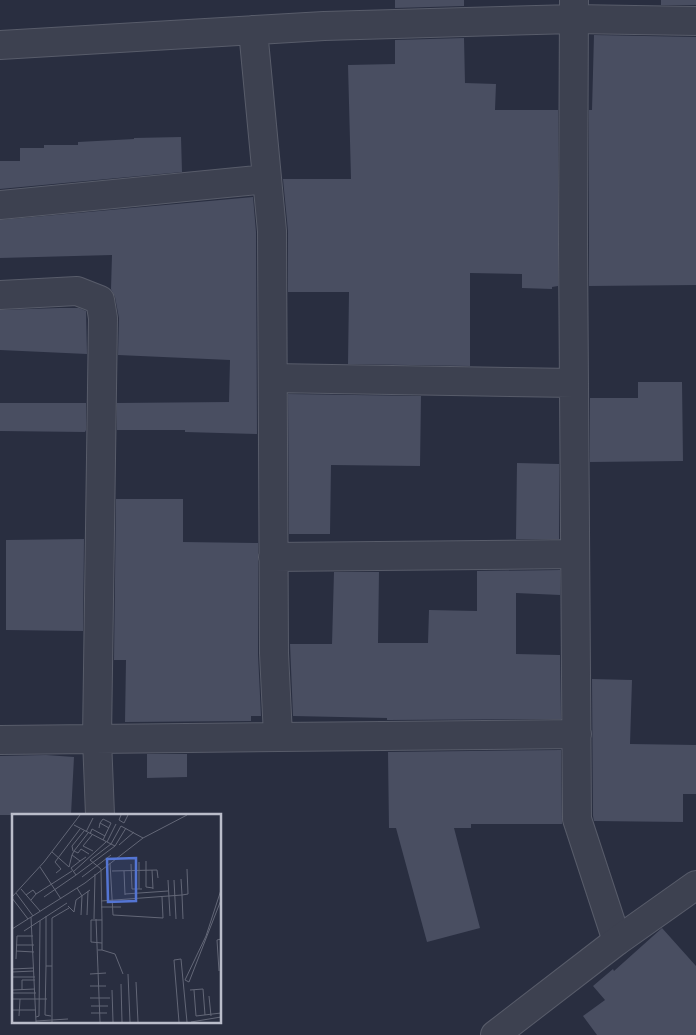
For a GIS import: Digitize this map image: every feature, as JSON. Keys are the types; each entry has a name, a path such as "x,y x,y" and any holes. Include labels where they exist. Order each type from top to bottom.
{"street":[{"path":"0,45 574,10 696,21"},
{"path":"574,10 573,244 577,819 617,941"},
{"path":"253,30 272,231 274,654 278,736"},
{"path":"0,205 267,179"},
{"path":"0,295 77,291 100,300 103,318 97,739 100,814"},
{"path":"273,378 574,382"},
{"path":"273,557 575,554"},
{"path":"0,740 577,734"},
{"path":"495,1035 617,941 696,885"}],"building":[{"path":"395,0 464,0 464,6 395,8"},
{"path":"661,0 696,0 696,5 661,5"},
{"path":"594,35 696,37 696,285 589,286 589,110 592,110"},
{"path":"464,38 465,83 496,84 495,110 558,110 558,286 552,287 552,289 522,288 522,274 470,273 470,366 348,364 349,292 288,292 288,231 283,179 351,179 348,65 395,64 395,40"},
{"path":"181,137 182,172 0,189 0,161 20,161 20,148 44,148 44,145 78,145 78,142 134,138"},
{"path":"253,197 256,232 257,434 185,432 185,430 117,430 117,403 229,402 230,360 118,355 119,318 115,297 111,289 112,255 0,258 0,220"},
{"path":"79,308 86,311 87,354 0,350 0,310"},
{"path":"638,382 682,382 683,461 590,462 590,398 638,398"},
{"path":"288,394 421,396 420,466 331,465 330,534 289,534"},
{"path":"0,403 86,403 86,430 85,432 0,431"},
{"path":"517,463 559,464 559,539 516,539"},
{"path":"116,499 183,499 183,542 258,543 258,654 261,716 251,716 251,721 125,722 126,660 114,660"},
{"path":"84,539 83,631 6,630 6,540"},
{"path":"560,570 560,595 516,593 516,654 560,655 561,719 387,720 387,718 293,716 290,644 332,644 334,572 379,572 378,643 428,643 429,610 477,611 477,571"},
{"path":"592,679 632,680 630,744 696,745 696,794 683,794 683,822 594,821"},
{"path":"561,750 562,824 471,824 471,828 454,828 480,928 427,942 396,828 389,828 388,752"},
{"path":"147,754 187,754 187,777 147,778"},
{"path":"46,755 74,757 71,814 0,815 0,756"},
{"path":"662,928 696,966 696,1035 597,1035 583,1016 605,1000 593,986 613,969 614,971"}]}
